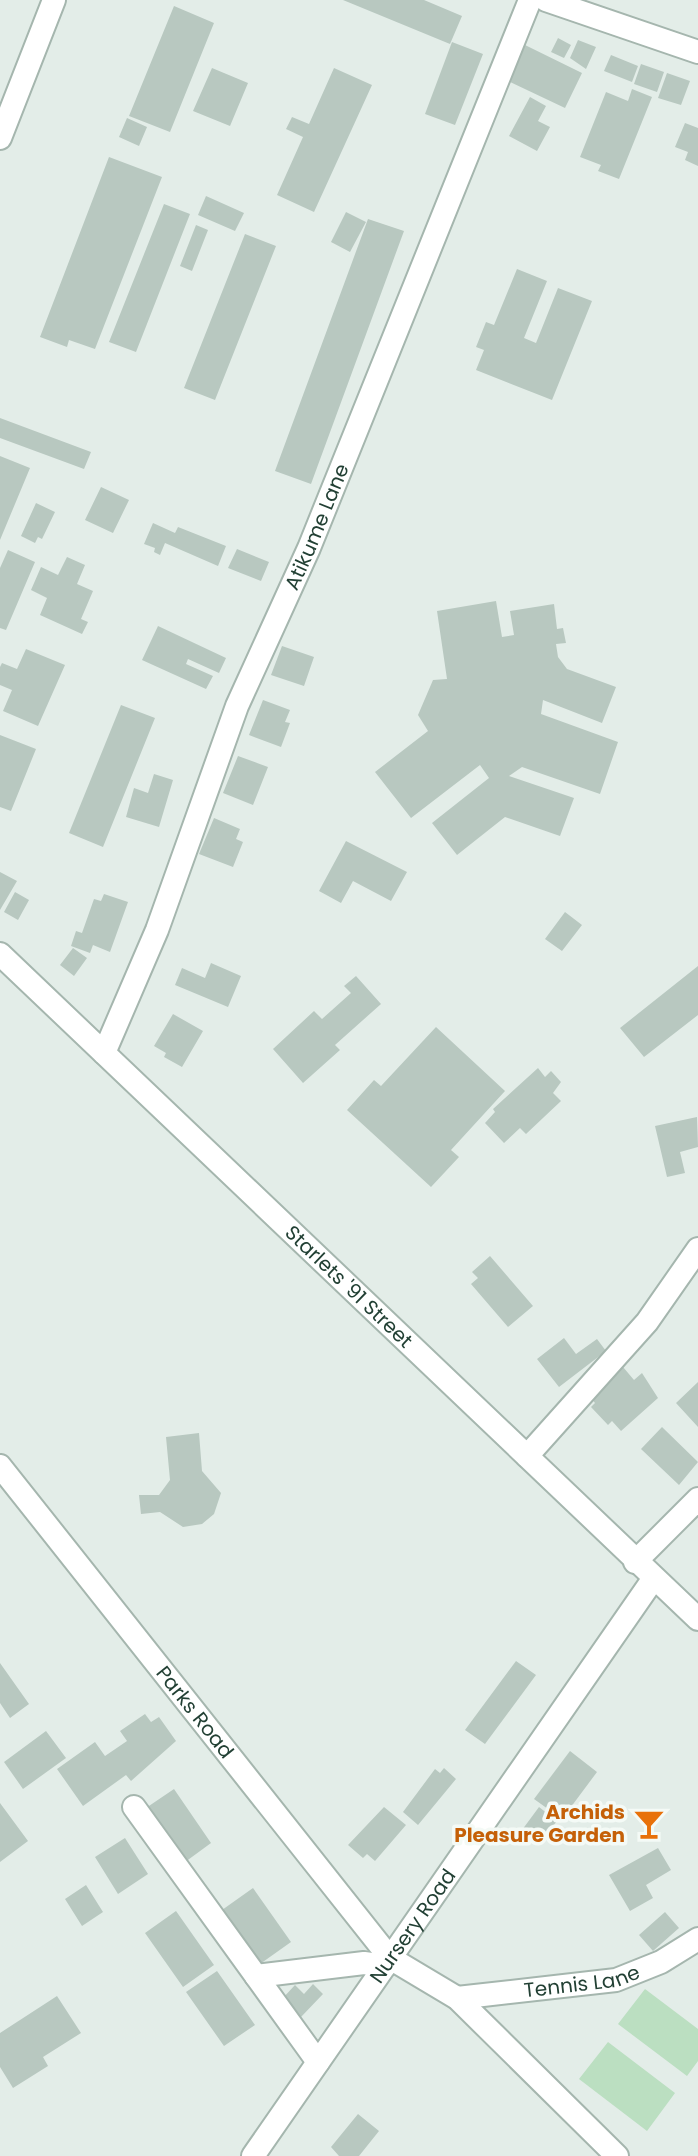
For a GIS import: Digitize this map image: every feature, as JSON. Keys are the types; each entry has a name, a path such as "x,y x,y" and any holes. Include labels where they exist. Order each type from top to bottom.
{"street":[{"path":"0,138 54,0"},
{"name":"Atikume Lane","path":"104,1053 157,930 237,706 309,548 530,0"},
{"path":"546,0 698,52"},
{"name":"Starlets '91 Street","path":"0,954 698,1619"},
{"path":"527,1456 647,1322 698,1249"},
{"name":"Parks Road","path":"0,1466 388,1962"},
{"path":"635,1562 698,1499"},
{"name":"Nursery Road","path":"253,2156 654,1578"},
{"path":"134,1807 318,2062"},
{"name":"Tennis Lane","path":"457,1998 616,1980 661,1962 698,1939"},
{"path":"256,1976 388,1962 457,1998 617,2156"}],"green space":[{"path":"645,1989 698,2029 698,2061 687,2076 618,2024"},
{"path":"608,2042 675,2093 647,2131 579,2079"}],"building":[{"path":"343,0 424,0 462,16 450,44"},
{"path":"174,6 214,23 170,132 129,116"},
{"path":"558,38 571,45 564,58 551,52"},
{"path":"578,40 596,47 586,69 570,58"},
{"path":"452,42 483,54 455,125 425,114"},
{"path":"525,45 582,73 565,108 508,81"},
{"path":"611,55 638,66 632,82 604,71"},
{"path":"641,64 664,72 657,92 634,84"},
{"path":"212,68 248,83 230,126 193,111"},
{"path":"334,68 372,85 314,212 277,195 303,137 286,129 292,117 309,124"},
{"path":"667,73 690,81 681,105 658,98"},
{"path":"632,89 652,97 619,179 598,171 601,165 580,157 606,92 628,101"},
{"path":"530,97 546,106 538,121 550,127 537,151 509,136"},
{"path":"127,118 147,127 139,146 119,137"},
{"path":"685,123 698,128 698,166 685,160 688,152 675,147"},
{"path":"109,157 162,177 95,349 69,340 67,347 40,337"},
{"path":"206,196 244,213 235,231 198,215"},
{"path":"164,204 190,214 136,352 109,342"},
{"path":"346,212 366,222 350,252 331,242"},
{"path":"368,219 404,231 311,484 275,471"},
{"path":"196,225 208,230 192,271 180,266"},
{"path":"245,234 276,246 215,400 184,388"},
{"path":"517,269 547,281 524,338 536,343 558,288 592,301 552,400 476,370 484,350 476,347 486,322 494,325"},
{"path":"0,418 91,452 84,469 0,438"},
{"path":"0,456 30,468 0,540"},
{"path":"101,487 129,500 113,533 85,520"},
{"path":"36,503 55,512 42,539 38,537 35,543 21,536"},
{"path":"153,523 175,533 178,527 226,546 218,566 165,543 160,555 154,552 155,548 144,544"},
{"path":"237,549 269,562 261,581 228,568"},
{"path":"8,550 35,562 6,630 0,628 0,568"},
{"path":"67,557 85,565 77,584 93,591 81,619 88,622 82,634 40,615 47,598 31,590 41,567 58,575"},
{"path":"496,601 502,637 514,635 510,611 554,604 557,629 563,628 566,643 556,644 558,657 567,669 616,687 602,723 543,700 541,714 618,742 600,794 522,767 509,776 574,798 560,836 505,817 457,855 432,823 489,778 480,765 411,818 375,772 428,731 418,715 433,680 447,679 437,611"},
{"path":"158,626 226,658 219,673 188,659 186,664 213,676 206,689 142,660"},
{"path":"282,646 314,657 304,686 271,675"},
{"path":"26,649 65,665 38,726 3,711 12,690 0,685 0,667 2,663 17,669"},
{"path":"263,700 290,710 285,722 290,723 281,747 249,735"},
{"path":"121,705 155,718 103,847 69,833"},
{"path":"0,735 36,749 11,811 0,807"},
{"path":"238,756 268,767 253,805 223,793"},
{"path":"154,774 173,780 159,827 126,817 134,788 148,793"},
{"path":"214,818 240,829 236,839 243,842 233,867 199,854"},
{"path":"346,841 407,872 391,901 353,881 341,903 319,891"},
{"path":"0,872 17,881 0,910"},
{"path":"15,892 29,900 18,920 4,912"},
{"path":"104,894 128,902 110,952 93,945 90,953 71,946 76,931 82,933 94,899 101,901"},
{"path":"565,912 582,925 562,951 545,939"},
{"path":"73,948 87,958 74,976 60,965"},
{"path":"211,963 241,976 228,1007 175,985 182,968 205,978"},
{"path":"698,966 698,1015 644,1057 620,1028"},
{"path":"356,976 381,1004 335,1045 340,1050 303,1083 273,1049 314,1011 322,1019 351,993 344,986"},
{"path":"173,1014 203,1031 182,1067 164,1057 166,1053 154,1046"},
{"path":"436,1027 505,1091 451,1150 459,1157 431,1187 347,1110 374,1080 381,1086"},
{"path":"538,1068 545,1077 551,1071 561,1082 553,1093 561,1101 526,1134 520,1128 504,1143 485,1123 495,1112 493,1109"},
{"path":"697,1117 698,1147 680,1152 685,1173 667,1177 655,1126"},
{"path":"490,1256 533,1306 508,1327 471,1284 478,1278 472,1272"},
{"path":"564,1338 576,1354 597,1339 606,1351 559,1387 537,1359"},
{"path":"623,1367 634,1380 642,1373 658,1398 621,1431 612,1421 608,1425 591,1407 595,1403 590,1397"},
{"path":"698,1382 698,1427 676,1403"},
{"path":"662,1427 698,1462 679,1485 641,1449"},
{"path":"199,1433 202,1471 221,1493 214,1514 202,1524 183,1527 160,1512 141,1514 139,1495 159,1495 170,1480 166,1437"},
{"path":"516,1661 536,1675 485,1744 465,1730"},
{"path":"0,1663 29,1704 10,1718 0,1703"},
{"path":"145,1714 151,1722 159,1717 176,1741 131,1781 126,1775 83,1806 57,1769 95,1742 105,1756 127,1741 120,1731"},
{"path":"46,1731 66,1758 23,1789 4,1762"},
{"path":"570,1751 597,1772 562,1819 534,1799"},
{"path":"444,1768 456,1779 418,1825 403,1812 435,1769 440,1773"},
{"path":"174,1789 211,1843 181,1865 143,1810"},
{"path":"0,1803 28,1841 0,1862"},
{"path":"384,1807 406,1825 375,1861 367,1854 363,1858 348,1845"},
{"path":"539,1807 557,1821 540,1843 522,1830"},
{"path":"125,1838 148,1874 118,1894 95,1857"},
{"path":"658,1848 671,1870 646,1885 653,1898 630,1911 609,1875"},
{"path":"86,1885 103,1912 82,1926 65,1899"},
{"path":"253,1888 291,1942 260,1964 222,1910"},
{"path":"176,1911 214,1965 183,1987 145,1933"},
{"path":"665,1912 679,1928 653,1951 639,1935"},
{"path":"217,1971 255,2025 224,2046 186,1992"},
{"path":"313,1984 323,1994 301,2017 282,1999 295,1985 304,1994"},
{"path":"57,1996 81,2033 43,2057 48,2066 13,2088 0,2067 0,2033"},
{"path":"358,2114 379,2131 359,2156 339,2156 331,2147"}],"place":[{"name":"Archids Pleasure Garden","path":"649,1824"}]}
